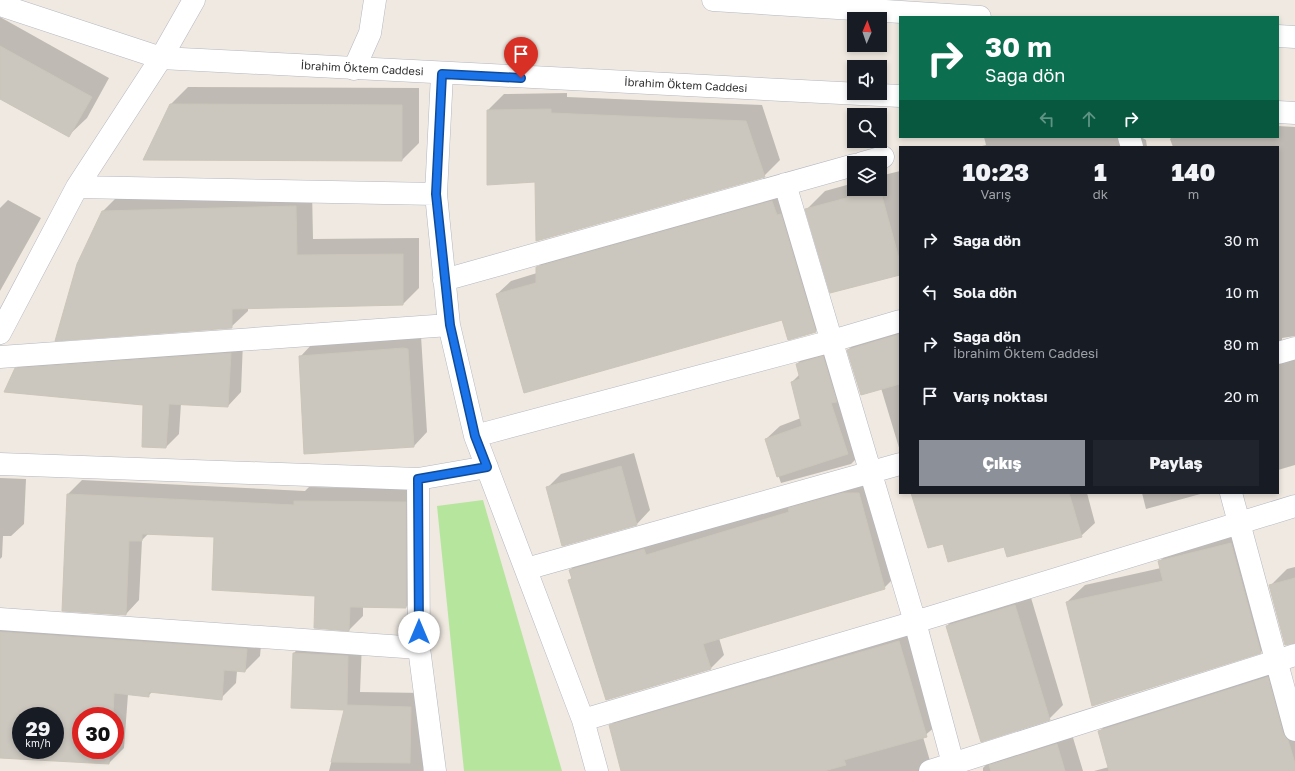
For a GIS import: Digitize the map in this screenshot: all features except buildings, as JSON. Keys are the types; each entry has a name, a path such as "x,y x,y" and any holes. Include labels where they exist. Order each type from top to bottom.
{"street":[{"path":"0,333 77,187 161,58 194,0"},
{"path":"354,70 370,33 375,0"},
{"path":"713,0 964,16"},
{"name":"İbrahim Öktem Caddesi","path":"0,5 161,58 354,70 899,96"},
{"path":"1279,36 1295,37"},
{"path":"442,74 436,194 450,325 475,436 583,720 597,771"},
{"path":"1279,112 1295,113"},
{"path":"444,280 847,167"},
{"path":"785,184 915,622 954,768"},
{"path":"77,187 436,194"},
{"path":"475,436 832,341 899,321"},
{"path":"0,357 450,325"},
{"path":"1279,353 1295,348"},
{"path":"0,464 418,479 487,467"},
{"path":"526,569 899,464"},
{"path":"418,479 419,648 435,771"},
{"path":"1231,494 1239,524 1286,658 1295,730"},
{"path":"583,720 915,622 1295,506"},
{"path":"0,619 419,648"},
{"path":"930,771 954,768 1286,658"}],"green space":[{"path":"483,500 562,771 464,771 437,506"}],"route":[{"path":"419,632 418,479 487,467 475,436 450,325 444,280 436,194 442,74 521,78"}]}
